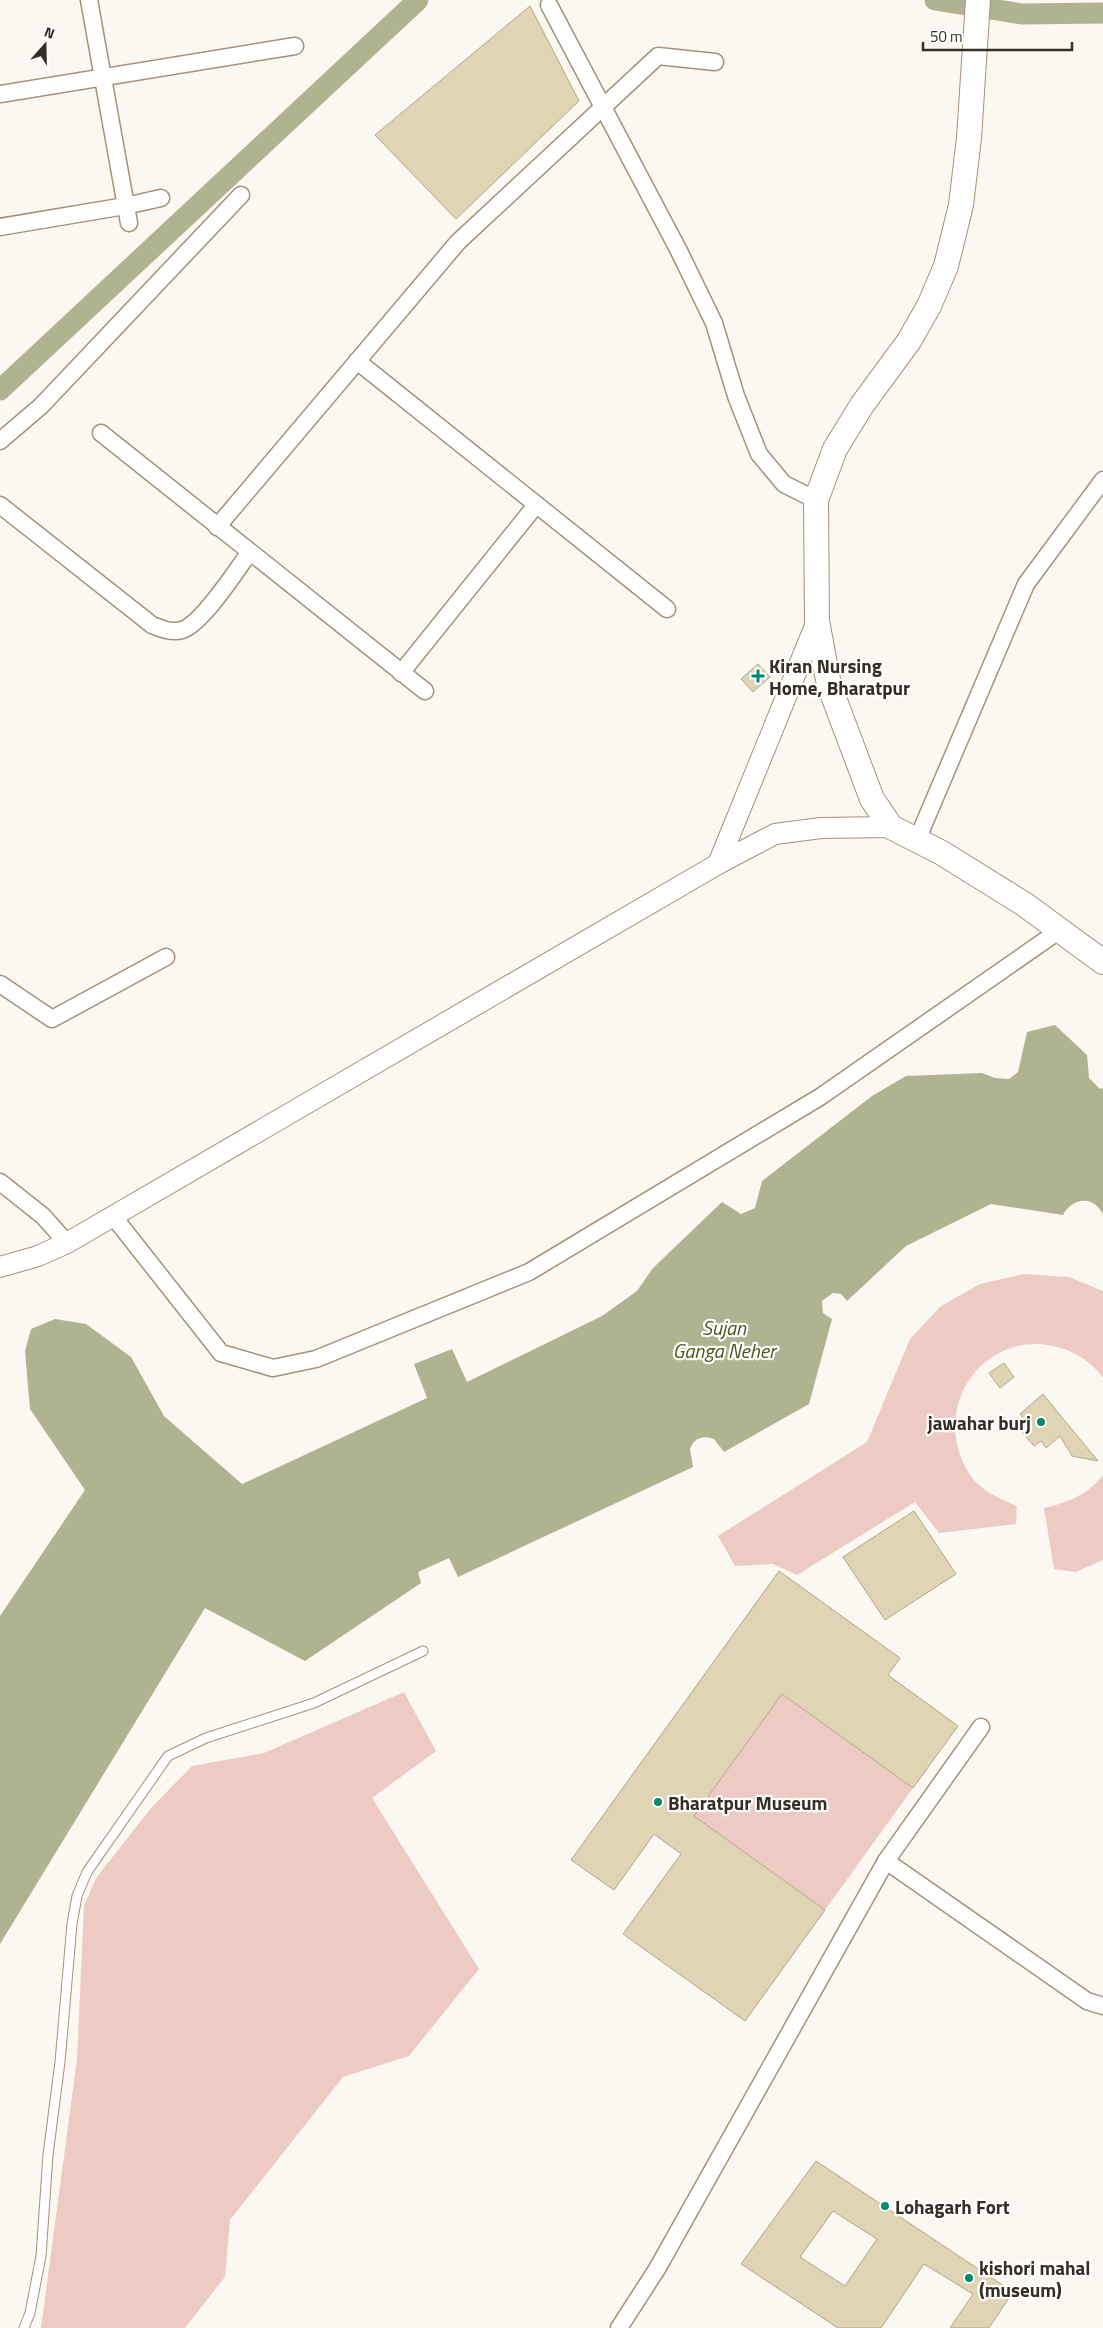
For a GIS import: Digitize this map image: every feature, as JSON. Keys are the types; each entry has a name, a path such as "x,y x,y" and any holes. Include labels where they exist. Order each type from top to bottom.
{"main road":[{"path":"978,0 970,138 962,195 946,266 930,306 909,341 862,405 835,450 816,500 817,621 829,686 872,799 891,827 942,853 1024,904 1103,962"}],"street":[{"path":"89,0 129,223"},
{"path":"549,4 679,250 714,324 736,396 759,454 784,484 816,500"},
{"path":"0,94 294,46"},
{"path":"217,527 458,242 603,106 658,56 715,62"},
{"path":"0,441 41,406 241,195"},
{"path":"0,227 161,198"},
{"path":"357,361 667,609"},
{"path":"101,433 249,553 425,691"},
{"path":"917,840 1026,584 1103,480"},
{"path":"401,673 536,504"},
{"path":"0,505 152,625 168,631 183,630 196,622 249,553"},
{"path":"718,864 817,621"},
{"path":"0,1267 38,1256 67,1243 718,864 775,834 821,828 891,827"},
{"path":"113,1216 221,1352 273,1368 316,1359 529,1272 820,1097 1060,930"},
{"path":"0,984 52,1019 166,957"},
{"path":"0,1182 43,1216 67,1243"},
{"path":"619,2328 657,2268 886,1861 981,1726"},
{"path":"886,1861 1087,2001 1103,2006"}],"lane":[{"path":"24,2328 30,2313 41,2256 48,2155 60,2062 72,1924 77,1896 88,1872 168,1756 206,1738 314,1703 423,1651"}],"shaded area":[{"path":"1024,1274 1069,1277 1103,1291 1103,1378 1089,1363 1073,1353 1061,1348 1033,1344 1008,1349 987,1361 971,1378 960,1400 955,1424 958,1450 974,1481 985,1490 1017,1506 1016,1524 939,1533 915,1502 797,1575 773,1564 735,1566 718,1536 867,1442 910,1339 941,1306 980,1284"},
{"path":"1103,1475 1103,1560 1076,1572 1054,1569 1044,1508 1077,1497 1091,1488"},
{"path":"404,1692 436,1751 372,1798 479,1969 409,2056 343,2077 230,2220 225,2277 185,2328 41,2328 77,2059 84,1906 96,1878 151,1808 192,1766 264,1753"},
{"path":"782,1694 913,1788 825,1910 694,1816"}],"water":[{"name":"Sujan Ganga Neher","path":"1055,1025 1087,1055 1089,1078 1100,1089 1103,1088 1103,1215 1095,1204 1089,1201 1078,1202 1072,1205 1063,1215 991,1204 906,1246 847,1301 841,1294 833,1293 822,1301 823,1313 832,1319 809,1404 724,1452 714,1439 699,1438 690,1449 693,1467 458,1577 449,1558 418,1572 421,1583 305,1661 205,1608 0,1944 0,1616 85,1490 30,1409 25,1351 31,1329 55,1319 86,1324 131,1357 164,1416 242,1484 427,1398 414,1364 452,1349 467,1382 602,1316 637,1291 653,1268 722,1202 741,1214 755,1208 762,1181 872,1096 906,1076 982,1073 995,1078 1009,1079 1018,1072 1027,1032"}],"building":[{"path":"530,6 579,101 456,219 375,135"},
{"path":"758,664 770,677 753,692 741,679"},
{"path":"1004,1363 1014,1377 1000,1388 989,1373"},
{"path":"1043,1394 1098,1461 1072,1456 1060,1436 1046,1448 1041,1441 1034,1446 1018,1427 1025,1421 1020,1414"},
{"path":"914,1511 956,1574 885,1620 843,1557"},
{"name":"Bharatpur Museum","path":"779,1571 900,1658 888,1675 958,1726 913,1788 782,1694 694,1816 825,1910 745,2021 623,1934 681,1854 654,1834 614,1890 571,1860"},
{"path":"816,2161 1013,2292 989,2328 950,2328 973,2294 924,2264 881,2328 838,2328 741,2264","holes":["833,2211 877,2239 845,2286 800,2257"]}],"waterway":[{"path":"0,390 418,0"},
{"path":"935,0 1022,14 1103,13"}],"place":[{"name":"Kiran Nursing Home, Bharatpur","path":"758,676"},
{"name":"jawahar burj","path":"1041,1422"},
{"name":"Bharatpur Museum","path":"658,1802"},
{"name":"Lohagarh Fort","path":"885,2206"},
{"name":"kishori mahal (museum)","path":"969,2278"}]}
